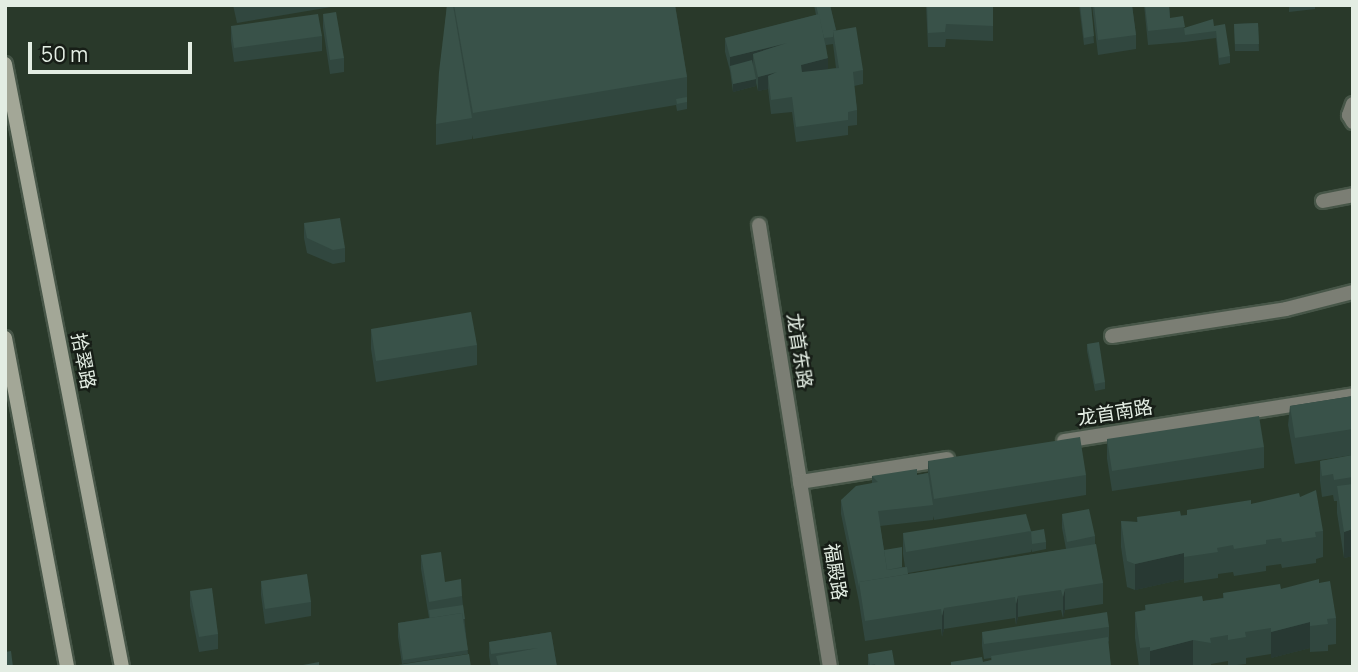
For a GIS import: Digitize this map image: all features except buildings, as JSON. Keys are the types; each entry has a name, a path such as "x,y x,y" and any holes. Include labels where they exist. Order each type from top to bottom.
{"main road":[{"name":"拾翠路","path":"5,64 122,667"},
{"path":"5,338 67,667"}],"street":[{"path":"1353,104 1349,115 1353,122"},
{"path":"1323,201 1353,195"},
{"name":"龙首东路","path":"759,225 800,482"},
{"path":"1112,337 1286,309 1353,292"},
{"name":"龙首南路","path":"1049,443 1353,395"},
{"path":"800,482 966,456"},
{"name":"福殿路","path":"800,482 830,667"}]}
